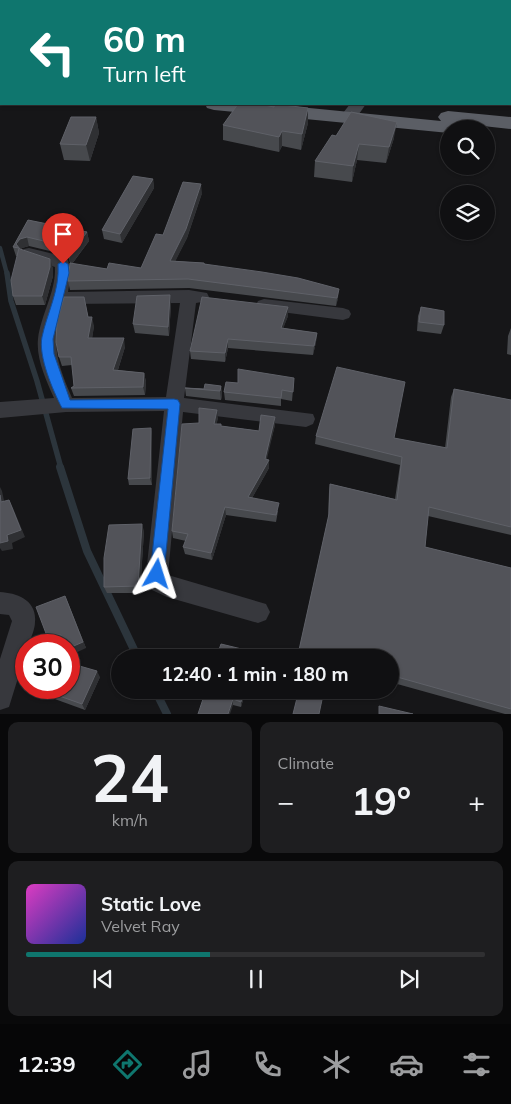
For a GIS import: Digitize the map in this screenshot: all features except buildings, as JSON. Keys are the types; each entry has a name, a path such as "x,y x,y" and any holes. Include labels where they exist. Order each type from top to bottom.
{"highway":[{"path":"242,105 354,109 440,124"},
{"path":"322,105 511,123"},
{"path":"495,132 511,134"}],"street":[{"path":"29,253 53,259 63,264 64,273 59,298 47,339 48,354 66,405"},
{"path":"59,298 190,296 218,299"},
{"path":"190,296 174,404 157,574 160,582 167,586 258,612"},
{"path":"247,303 343,314"},
{"path":"0,410 66,405 174,404 306,419"},
{"path":"0,603 15,604 22,612 24,621 0,698"}],"waterway":[{"path":"0,248 7,274"},
{"path":"7,273 11,301 37,381 61,468"},
{"path":"60,467 87,551 134,649"},
{"path":"160,699 167,714"}],"route":[{"path":"63,264 64,273 59,298 47,339 48,354 66,405 174,404 157,574"}]}
